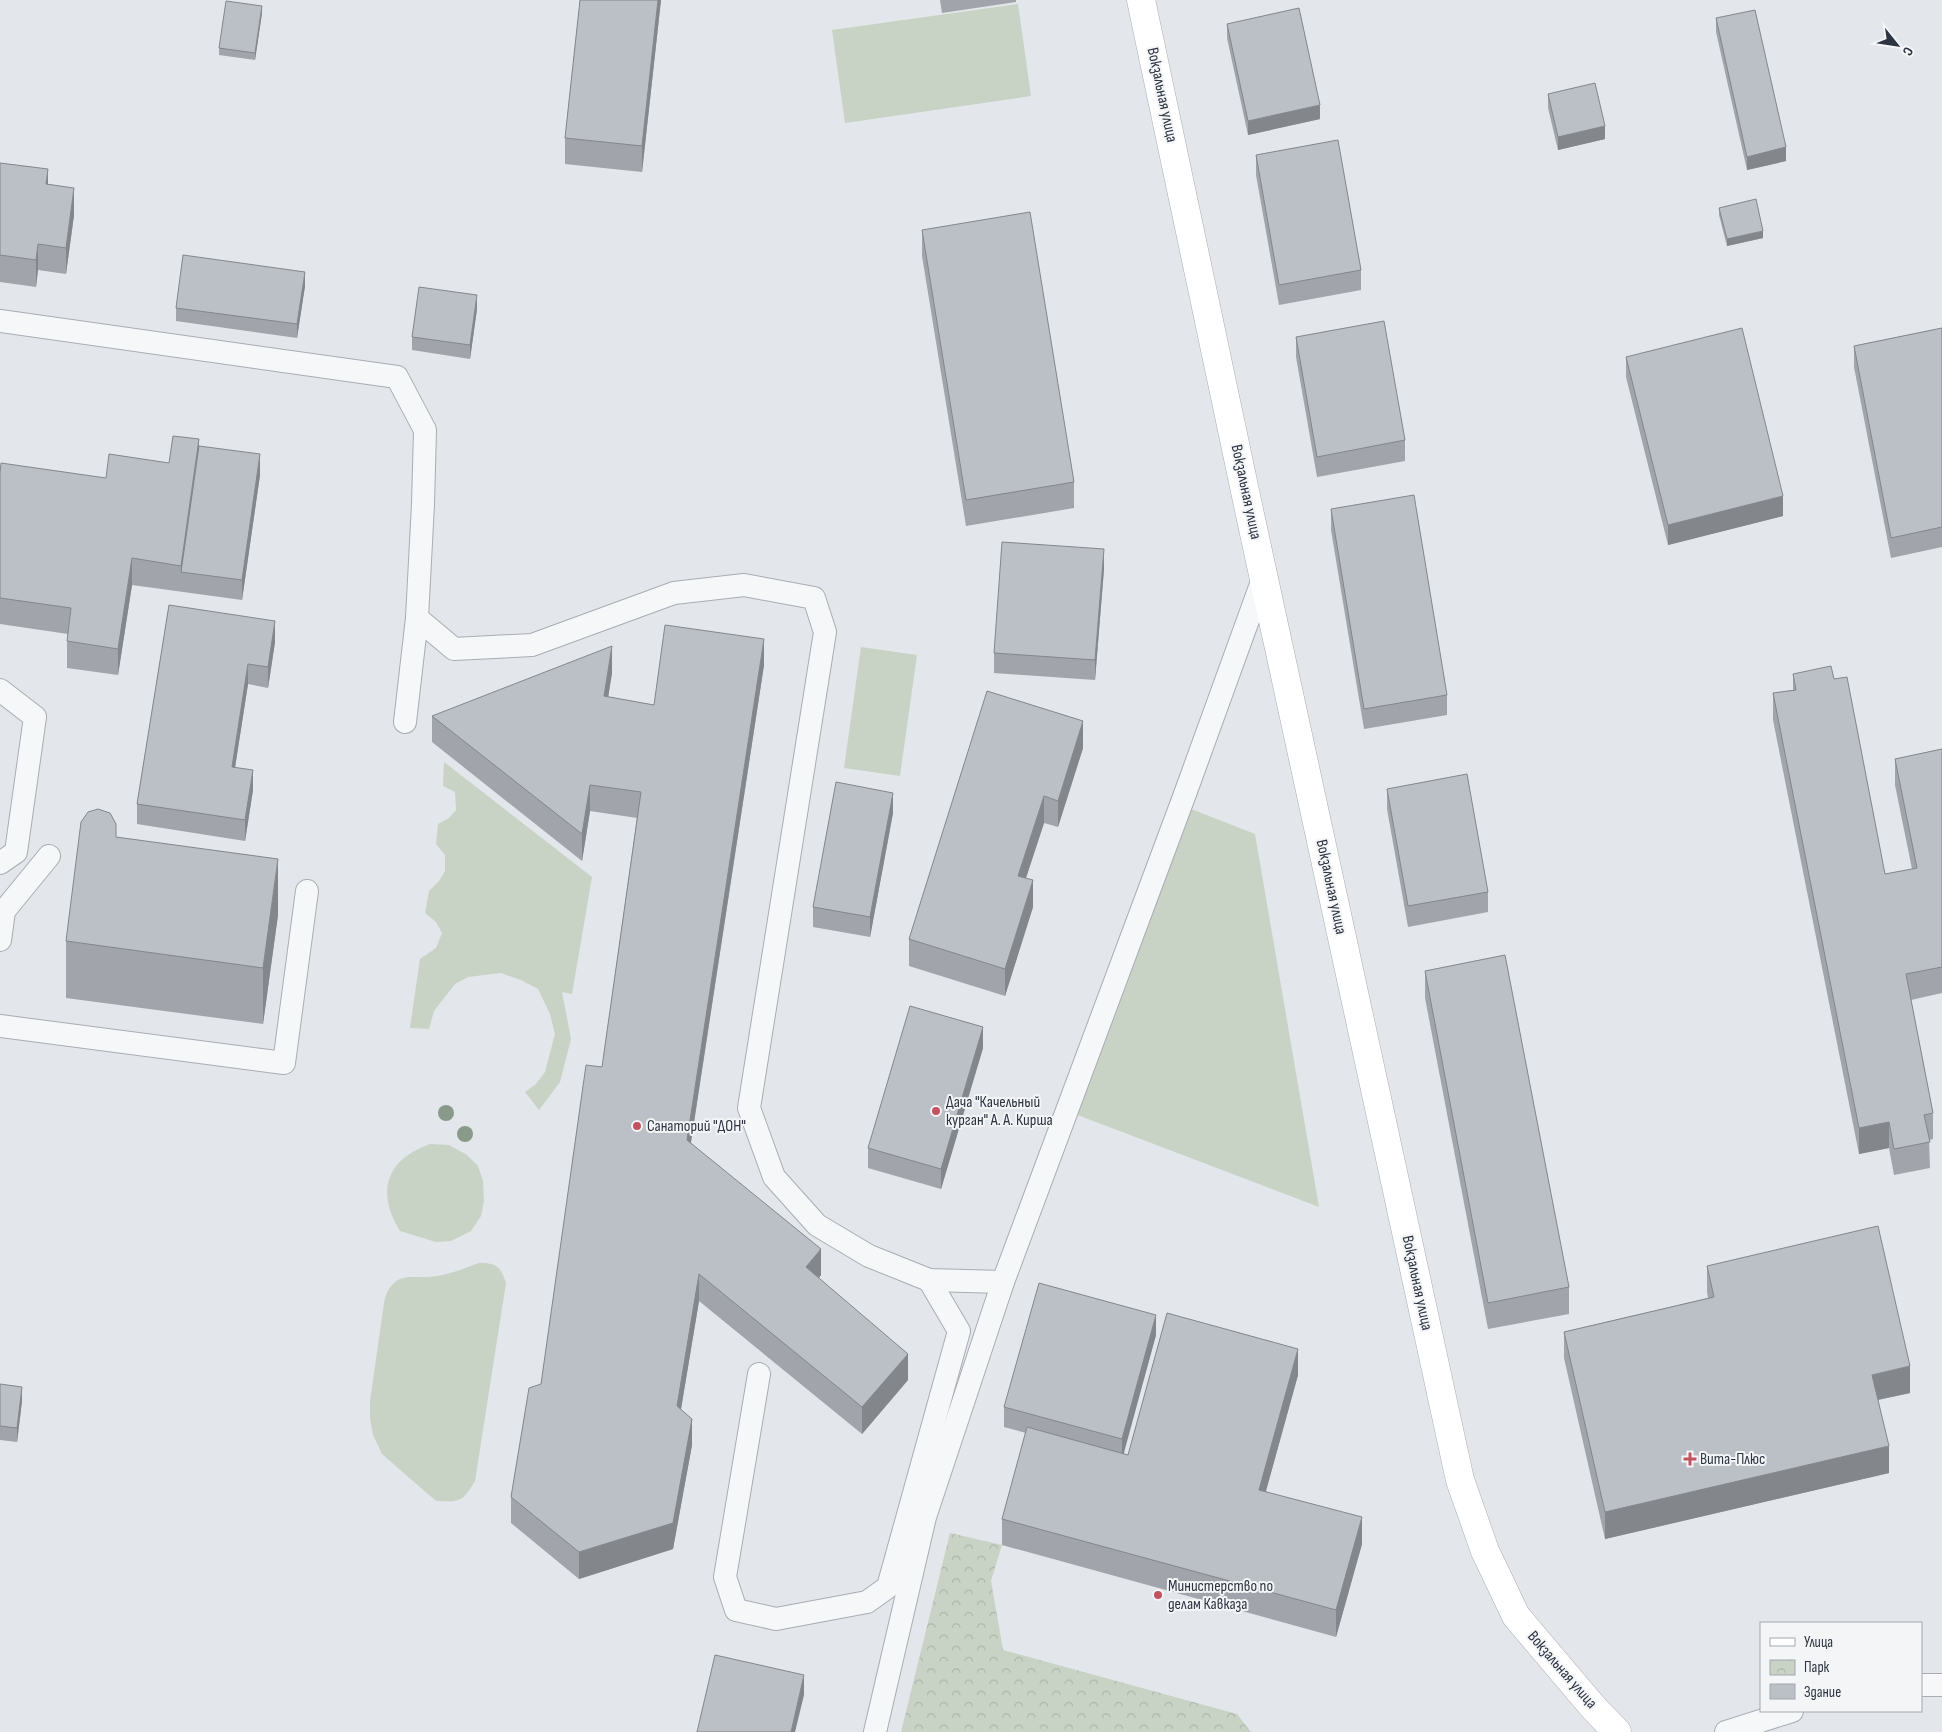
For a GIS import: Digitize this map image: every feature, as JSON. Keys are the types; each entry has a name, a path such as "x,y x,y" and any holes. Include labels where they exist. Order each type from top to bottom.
{"main road":[{"name":"Вокзальная улица","path":"1141,0 1460,1480 1485,1551 1516,1616 1593,1707 1617,1732"}],"lane":[{"path":"0,321 397,377 425,430 417,618 405,722"},
{"path":"875,1732 925,1518 1003,1282 1264,576"},
{"path":"417,618 454,649 532,645 674,593 744,585 814,598 825,632 749,1108 774,1178 817,1225 869,1256 929,1280 1003,1282"},
{"path":"0,690 35,717 16,852 0,863"},
{"path":"0,940 2,911 49,856"},
{"path":"0,1026 284,1063 307,890"},
{"path":"759,1374 725,1576 736,1610 776,1619 867,1602 888,1587 959,1331 929,1280"},
{"path":"1922,1685 1942,1685"},
{"path":"1726,1732 1789,1712"}],"green space":[{"path":"1018,4 1031,96 845,123 832,30"},
{"path":"861,647 917,655 900,776 844,768"},
{"path":"444,762 592,877 572,994 562,992 571,1039 560,1082 539,1110 525,1092 536,1084 545,1072 555,1034 550,1014 538,989 521,980 501,973 468,977 455,984 434,1011 429,1029 410,1028 420,959 436,948 442,933 436,922 425,913 429,891 439,881 445,871 445,855 436,844 438,824 449,818 456,810 455,792 443,786"},
{"path":"1191,809 1255,834 1319,1207 1075,1114"},
{"path":"430,1144 449,1145 467,1155 478,1166 483,1181 484,1201 481,1216 471,1231 451,1241 436,1242 400,1231 388,1203 387,1190 395,1168 415,1150"},
{"path":"479,1263 494,1265 500,1269 506,1283 475,1481 464,1497 456,1501 436,1501 382,1454 373,1435 370,1401 384,1303 390,1287 400,1279 443,1275"},
{"path":"950,1533 1002,1545 991,1581 1003,1650 1237,1714 1251,1732 901,1732"}],"building":[{"path":"580,0 658,0 642,146 565,138"},
{"path":"226,1 262,6 255,53 219,48"},
{"path":"1299,8 1320,105 1248,121 1227,24"},
{"path":"1755,10 1786,147 1747,157 1716,18"},
{"path":"1595,83 1605,126 1558,137 1548,94"},
{"path":"1338,140 1361,270 1279,285 1256,155"},
{"path":"0,163 48,169 46,184 74,188 66,248 38,244 36,260 0,255"},
{"path":"1756,199 1763,231 1727,239 1719,208"},
{"path":"1030,212 1074,482 966,500 922,230"},
{"path":"183,255 305,272 297,324 176,308"},
{"path":"419,287 477,295 470,345 412,337"},
{"path":"1384,321 1405,440 1317,457 1296,337"},
{"path":"1742,328 1783,496 1668,525 1626,357"},
{"path":"1942,328 1942,527 1891,538 1854,346"},
{"path":"173,436 199,439 181,566 132,558 118,649 67,641 71,608 0,598 1,463 106,478 109,454 169,463"},
{"path":"199,446 260,454 242,580 181,572"},
{"path":"1414,495 1447,695 1364,709 1331,509"},
{"path":"1002,542 1104,549 1095,660 994,653"},
{"path":"169,605 275,621 268,667 248,664 232,767 253,770 245,820 137,804"},
{"name":"Санаторий \"ДОН\"","path":"665,625 764,639 687,1140 821,1249 806,1267 908,1354 862,1407 699,1274 677,1406 692,1419 673,1523 579,1552 511,1497 529,1388 541,1384 586,1065 602,1067 641,792 590,785 582,834 432,716 612,646 604,696 654,705"},
{"path":"1831,666 1834,679 1847,677 1885,874 1917,868 1895,759 1942,749 1942,967 1906,974 1933,1113 1924,1115 1930,1142 1894,1149 1889,1122 1859,1128 1773,693 1796,690 1793,674"},
{"path":"987,691 1083,721 1058,801 1044,796 1018,876 1033,880 1005,969 909,939"},
{"path":"1467,774 1488,892 1408,906 1387,789"},
{"path":"836,782 893,793 870,917 813,907"},
{"path":"98,809 110,813 116,824 116,837 278,859 263,968 66,941 81,822 88,812"},
{"path":"1505,955 1569,1287 1488,1303 1425,971"},
{"path":"910,1006 983,1027 941,1169 868,1148"},
{"path":"1878,1226 1910,1366 1872,1375 1889,1446 1605,1512 1564,1332 1714,1297 1707,1266"},
{"path":"1039,1283 1156,1315 1122,1439 1004,1407"},
{"path":"1167,1313 1298,1349 1259,1490 1362,1517 1336,1610 1002,1519 1027,1427 1128,1455"},
{"path":"0,1384 22,1387 17,1428 0,1426"},
{"path":"715,1655 804,1675 791,1732 697,1732"}],"place":[{"name":"Дача \"Качельный курган\" А. А. Кирша","path":"936,1111"},
{"name":"Санаторий \"ДОН\"","path":"637,1126"},
{"name":"Вита-Плюс","path":"1690,1459"},
{"name":"Министерство по делам Кавказа","path":"1158,1595"}]}
